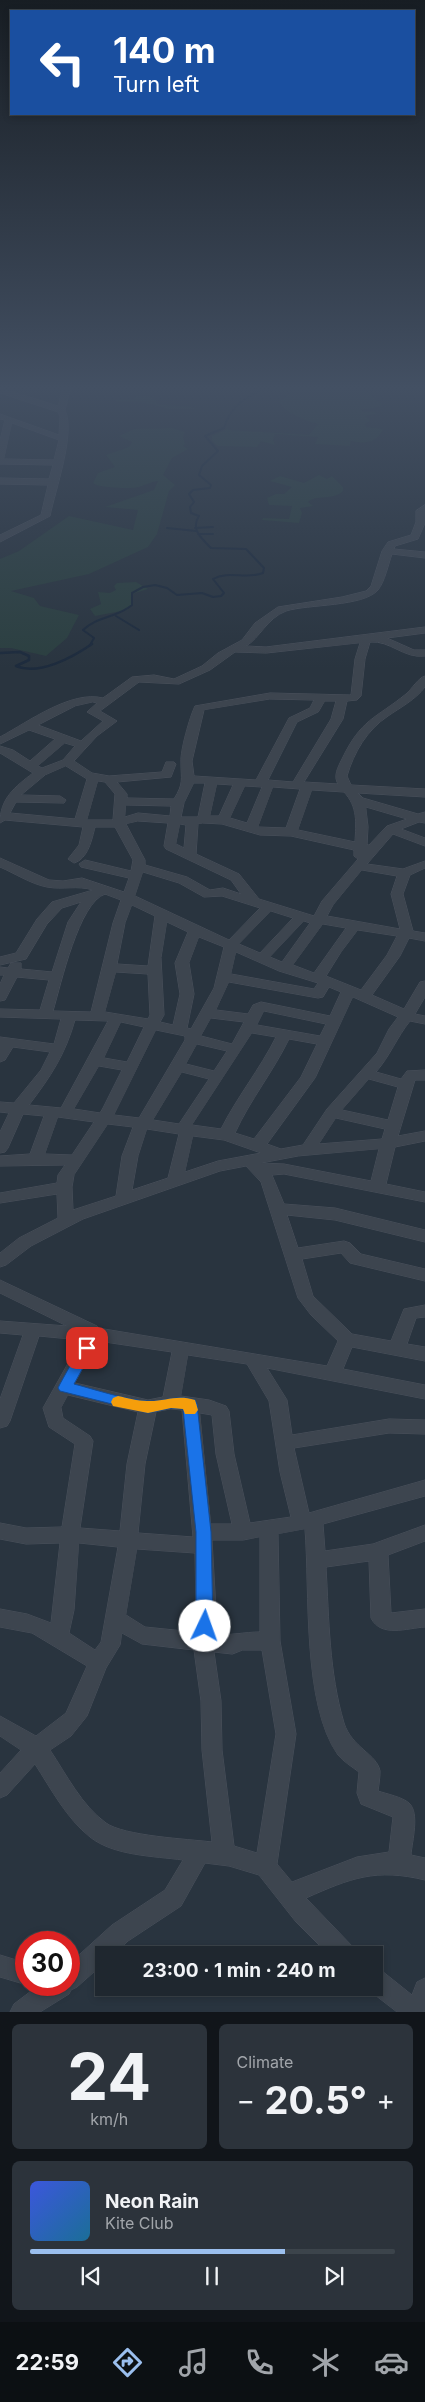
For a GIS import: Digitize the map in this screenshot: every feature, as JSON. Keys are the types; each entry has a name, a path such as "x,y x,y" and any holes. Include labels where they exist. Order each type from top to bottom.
{"street":[{"path":"0,481 51,482 44,516 0,540"},
{"path":"366,848 328,842 291,832 252,829 223,820 173,821 138,817 119,823 85,823 1,818 17,791 41,773 67,762 82,745 111,721 92,712 136,678 154,678 175,682 206,668 214,660 246,642 259,625 282,609 342,600 368,593 375,587 393,542 415,537 421,522 421,511 425,508"},
{"path":"388,551 425,555"},
{"path":"234,649 276,649 370,638 404,631 425,630"},
{"path":"370,638 386,640 404,650 423,657"},
{"path":"254,902 235,878 190,854 171,848 173,821 178,803 187,788 189,780 186,761 200,708 270,696 321,697 342,700 356,696 359,664 370,638"},
{"path":"424,817 359,801 342,782 341,773 366,728 413,696 425,679"},
{"path":"252,829 265,782 293,720 314,710 321,697"},
{"path":"0,741 78,701 93,699 105,702"},
{"path":"291,832 302,786 313,755 337,719 342,700"},
{"path":"29,726 62,740 82,745"},
{"path":"31,766 62,740"},
{"path":"0,749 41,773"},
{"path":"67,762 93,777 109,779 167,775 170,764"},
{"path":"93,777 85,823 84,845 79,862 183,880 208,894 223,892 300,918 355,925 425,938"},
{"path":"97,1016 110,968 119,923 138,872 139,860 119,823 121,794 109,779"},
{"path":"189,780 212,779 425,793"},
{"path":"190,854 197,821 212,779"},
{"path":"223,820 241,781"},
{"path":"12,798 60,800"},
{"path":"121,801 178,803"},
{"path":"359,801 366,848"},
{"path":"284,968 319,920 327,904 358,865 366,848 391,829 424,817"},
{"path":"391,829 425,842"},
{"path":"0,862 46,883 63,885 79,882 99,892 128,898 195,930 284,968 322,979 407,1016 425,1020"},
{"path":"358,865 404,873 424,866"},
{"path":"364,996 393,956 407,929 404,911 398,894 404,873"},
{"path":"0,997 6,972 21,956 51,909 64,901 99,892"},
{"path":"45,1015 55,976 74,922 99,892"},
{"path":"188,1034 208,1013 225,977 231,945 268,907"},
{"path":"66,1221 64,1187 66,1174 104,1119 132,1067 158,1011 154,970 155,946 162,914"},
{"path":"262,958 300,918"},
{"path":"225,977 317,994 335,950 355,925"},
{"path":"123,1198 130,1156 138,1131 177,1066 188,1034 187,994 182,963 195,930"},
{"path":"0,961 21,956"},
{"path":"110,968 154,970"},
{"path":"6,972 55,976"},
{"path":"303,1150 332,1112 383,1054 396,1029 407,1016 425,985"},
{"path":"258,1145 301,1089 326,1041 349,990"},
{"path":"175,1181 184,1130 216,1076 236,1049 258,1008 262,1006 334,1021"},
{"path":"0,1013 117,1017 153,1024 236,1049"},
{"path":"208,1013 285,1034 326,1041"},
{"path":"0,1148 18,1110 38,1085 58,1049 70,1016"},
{"path":"36,1159 59,1113 96,1061 117,1017"},
{"path":"226,1135 235,1116 270,1064 285,1034"},
{"path":"0,1057 5,1042 58,1049"},
{"path":"96,1061 132,1067"},
{"path":"177,1066 216,1076"},
{"path":"367,1074 406,1085"},
{"path":"377,1187 406,1085 412,1074 425,1076"},
{"path":"0,1107 226,1135 258,1145 279,1161 377,1187 425,1197"},
{"path":"332,1112 393,1126"},
{"path":"0,1262 26,1242 66,1221 123,1198 218,1166 255,1165 279,1161 303,1150 420,1140"},
{"path":"0,1161 36,1159 75,1160"},
{"path":"255,1165 268,1180 306,1298 316,1312 347,1340 425,1354"},
{"path":"0,1198 64,1187"},
{"path":"278,1209 335,1214 425,1236"},
{"path":"291,1256 344,1246 356,1259 425,1275"},
{"path":"0,1286 99,1334"},
{"path":"397,1348 410,1313 425,1311"},
{"path":"0,1327 99,1334 333,1373 425,1392"},
{"path":"1,1421 34,1330"},
{"path":"58,1636 64,1610 70,1535 84,1441 55,1422 52,1408 99,1334"},
{"path":"333,1373 347,1340"},
{"path":"181,1348 180,1403 204,1538 206,1610 203,1642 211,1701 212,1750 224,1854"},
{"path":"254,1360 278,1400 289,1472 308,1520 318,1559 318,1596 325,1686 334,1724 352,1755 367,1766 369,1772 367,1792 369,1797 401,1810 404,1815 398,1863"},
{"path":"65,1388 148,1407 180,1403 215,1409 222,1415 226,1454 243,1532"},
{"path":"0,1788 36,1748 64,1730 72,1720 80,1709 98,1663 110,1644 126,1561 136,1464 148,1407"},
{"path":"284,1443 389,1426 425,1427"},
{"path":"0,1531 12,1535 128,1538 172,1545 204,1538 269,1529 425,1488"},
{"path":"266,1867 286,1734 270,1641 269,1529"},
{"path":"318,1559 345,1559 378,1550 425,1533"},
{"path":"378,1550 381,1618 386,1622 392,1623 425,1618"},
{"path":"0,1618 32,1623 58,1636 98,1663"},
{"path":"116,1618 142,1635 232,1645 243,1641 270,1641"},
{"path":"0,1725 26,1739 36,1748 74,1805 99,1831 111,1837 136,1843 224,1854 246,1859 266,1867 288,1896 336,1946"},
{"path":"80,1969 120,1933 174,1898 199,1852"},
{"path":"288,1896 317,1882 367,1866 398,1863 425,1869"},
{"path":"0,1966 15,1971"},
{"path":"383,1986 415,2012"},
{"path":"419,2012 425,1990"},
{"path":"22,2012 42,1996"}],"green space":[{"path":"95,480 169,480 175,485 169,491 157,534 148,547 89,574 11,591 34,598 40,606 79,615 67,638 46,656 11,648 0,648 0,559 19,551 69,516 133,530 138,510 105,507 154,490 158,481 129,488 108,487 93,483"},
{"path":"293,480 304,483 310,480 336,480 343,487 343,491 335,496 316,498 308,502 313,506 300,508 302,513 299,523 262,520 263,518 289,519 292,506 269,505 267,498 276,494 284,494 292,487 270,481"},
{"path":"136,582 148,589 132,594 132,605 127,610 95,616 90,609 101,604 98,592 110,593 116,590 114,586 117,583"}],"waterway":[{"path":"196,528 199,516 191,513 190,507 194,502 189,494 193,490 210,488 211,485 205,480"},
{"path":"196,528 213,527"},
{"path":"167,528 196,531"},
{"path":"196,528 198,534"},
{"path":"90,645 94,638 83,630 94,622 132,605 132,593 143,587 155,585 167,588 177,595 202,593 213,597 221,596 224,593 213,579 219,576 250,576 263,573 264,568 246,549 211,548 198,534"},
{"path":"198,534 213,534"},
{"path":"116,616 139,630"},
{"path":"0,653 20,652 29,656 29,660 16,666 35,669 55,664 92,644"}],"slow traffic":[{"path":"118,1402 148,1407 166,1405 171,1402 190,1404 190,1410"}],"route":[{"path":"87,1348 65,1388 128,1404 148,1407 166,1405 171,1402 190,1404 204,1545 206,1579 205,1626"}]}
